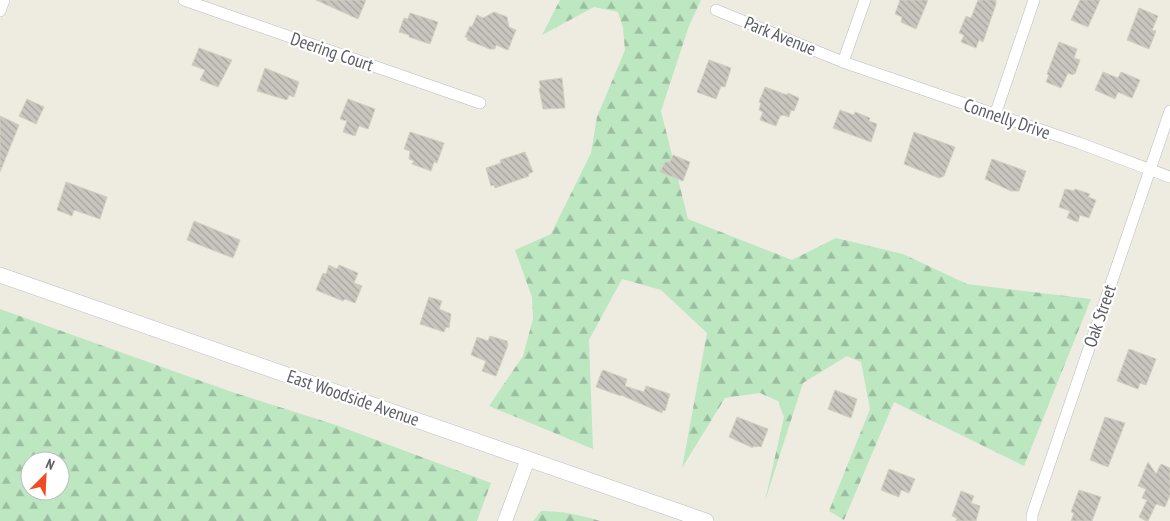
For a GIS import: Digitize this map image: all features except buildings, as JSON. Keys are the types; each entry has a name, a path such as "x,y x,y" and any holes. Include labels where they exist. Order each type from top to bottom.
{"main road":[{"name":"East Woodside Avenue","path":"0,275 706,521"}],"street":[{"path":"0,11 4,0"},
{"name":"Deering Court","path":"184,0 480,103"},
{"path":"843,62 865,0"},
{"path":"995,115 1034,0"},
{"name":"Park Avenue","path":"716,10 843,62"},
{"name":"Connelly Drive","path":"843,62 1079,143 1170,177"},
{"name":"Oak Street","path":"1032,521 1032,514 1170,111"},
{"path":"505,521 528,458"}],"green space":[{"path":"560,0 701,0 689,26 661,111 688,219 792,260 836,238 903,254 967,284 1091,299 1024,466 894,402 844,520 829,511 870,409 861,362 847,356 803,383 765,501 784,417 778,401 760,393 725,398 682,468 707,333 661,290 622,279 589,340 593,449 489,406 523,356 533,319 532,297 515,250 551,234 591,153 597,117 625,50 623,28 618,12 594,7 542,35"},
{"path":"0,309 232,392 336,425 491,483 477,521 0,521"},
{"path":"541,511 571,514 600,521 533,521"}]}
